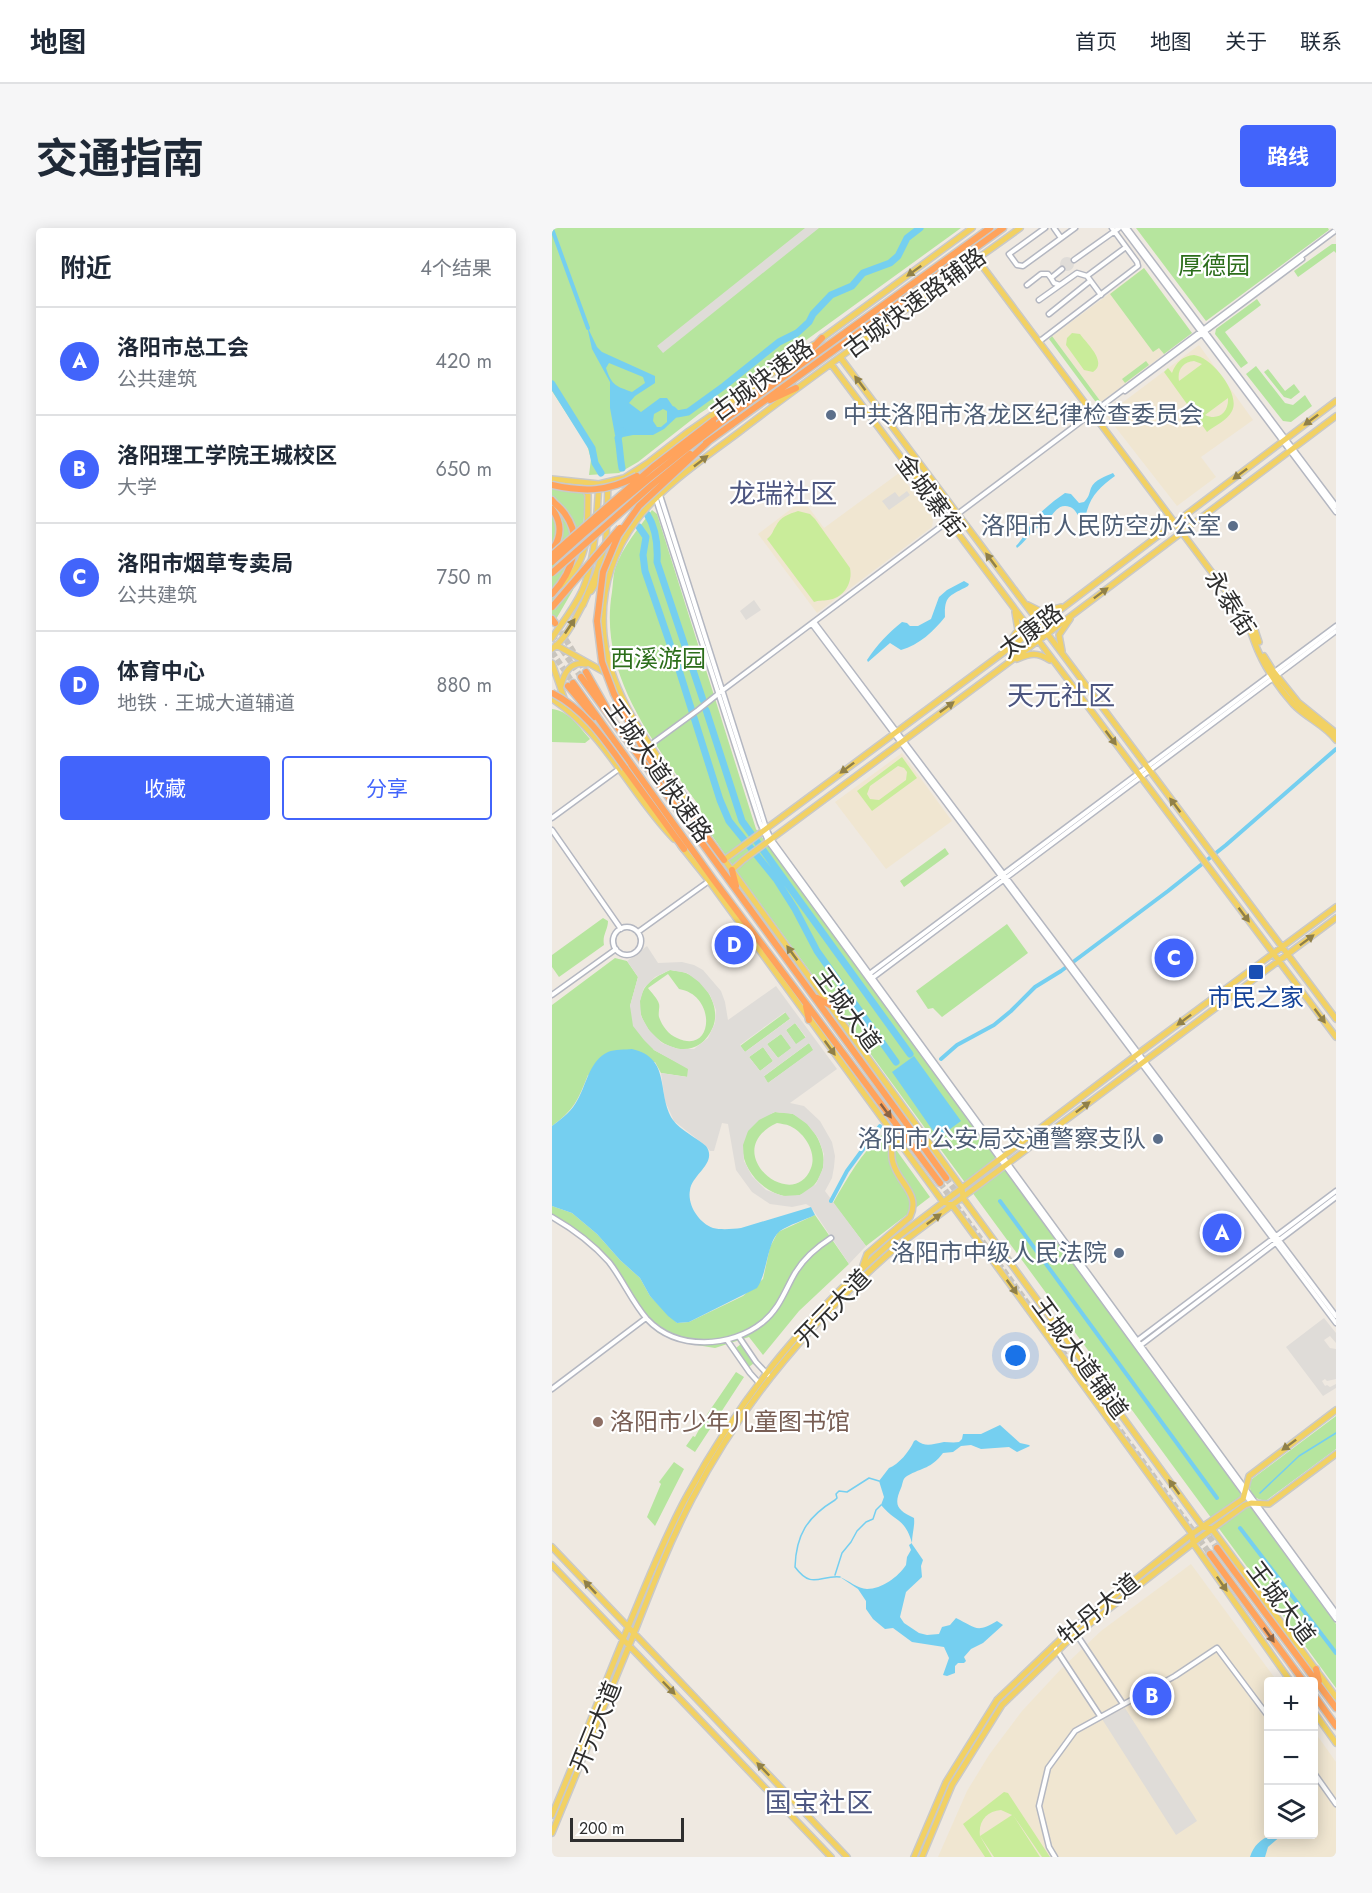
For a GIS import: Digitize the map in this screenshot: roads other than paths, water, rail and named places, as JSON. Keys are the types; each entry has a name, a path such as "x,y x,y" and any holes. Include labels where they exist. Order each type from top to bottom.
{"highway":[{"name":"古城快速路","path":"552,562 697,439 990,228"},
{"name":"古城快速路","path":"552,573 681,461 1002,228"},
{"path":"552,555 653,467 713,421 784,376 822,338"},
{"path":"754,409 796,388"},
{"path":"552,607 639,506 709,441"},
{"path":"552,485 586,490 605,489 626,483 653,467"},
{"path":"552,500 565,514 575,538 570,570 552,594"},
{"path":"639,506 618,536 603,572 597,621 602,662 614,694 646,754 721,862"},
{"path":"552,509 559,519 560,531 557,544 552,550"},
{"name":"王城大道快速路","path":"583,675 612,721 721,862"},
{"name":"王城大道快速路","path":"567,686 605,727 711,880"},
{"path":"552,693 581,713 600,734 622,768 684,849"},
{"path":"664,790 694,821"},
{"path":"655,798 684,849"},
{"name":"王城大道","path":"721,862 737,890 946,1178"},
{"path":"732,870 737,890"},
{"name":"王城大道","path":"711,880 727,897 940,1183"},
{"path":"814,996 830,1005"},
{"path":"805,1003 809,1020"},
{"name":"王城大道","path":"1217,1548 1336,1708"},
{"name":"王城大道","path":"1210,1554 1300,1677"},
{"path":"1316,1669 1321,1688"},
{"path":"1318,1701 1335,1726"}],"main road":[{"name":"古城快速路辅路","path":"552,479 599,484 624,478 822,338 972,228"},
{"name":"古城快速路辅路","path":"649,745 638,729 614,678 604,638 603,618 609,574 618,550 637,518 658,497 796,388 1020,228"},
{"name":"永泰街","path":"978,258 1243,614 1259,653 1294,705 1335,735"},
{"name":"金城寨街","path":"840,357 1281,948"},
{"name":"金城寨街","path":"831,364 1273,954"},
{"name":"太康路","path":"721,862 1031,632 1336,401"},
{"name":"太康路","path":"732,870 1336,416"},
{"path":"559,587 578,567 584,554 588,495 584,488 574,482"},
{"path":"583,605 606,542 608,482"},
{"path":"554,648 552,639 573,607 586,580 593,545 599,484"},
{"path":"554,648 618,550"},
{"path":"1025,605 1042,612 1067,604"},
{"path":"1002,653 1018,630 1015,611 1023,613 1026,611 1025,605"},
{"path":"1063,655 1059,635 1074,613"},
{"path":"1054,614 1057,622 1061,623"},
{"path":"1017,642 1022,643 1024,651"},
{"path":"554,648 614,678"},
{"path":"1054,662 1053,653 1059,652 1063,655"},
{"path":"1007,663 1035,653 1042,654 1054,662"},
{"path":"552,663 567,686"},
{"path":"567,709 567,686 564,672 581,663 590,665"},
{"path":"552,699 567,709 622,768"},
{"path":"649,745 678,787 721,862 732,870 962,1188 963,1198"},
{"path":"1127,759 1132,761 1136,759 1136,753"},
{"path":"684,849 711,880 809,1020 943,1202 952,1205"},
{"name":"开元大道","path":"552,1833 668,1550 693,1498 761,1384 817,1312 862,1268 943,1202 1336,907"},
{"name":"开元大道","path":"768,1375 866,1273 900,1244 1336,918"},
{"path":"1281,948 1336,1019"},
{"path":"1273,954 1336,1037"},
{"path":"862,1268 867,1254 910,1217 914,1209 912,1198 893,1163 892,1132"},
{"name":"王城大道辅道","path":"963,1198 1203,1527"},
{"name":"王城大道辅道","path":"952,1205 1192,1534 1193,1543 1287,1677"},
{"name":"开元大道","path":"552,1815 623,1639 687,1494 743,1402 761,1384"},
{"name":"牡丹大道","path":"914,1857 946,1782 997,1700 1192,1534 1243,1498 1249,1476 1336,1410"},
{"name":"牡丹大道","path":"1075,1632 1245,1505 1269,1504 1336,1454"},
{"path":"1203,1527 1212,1529 1336,1697"},
{"path":"552,1547 847,1857"},
{"path":"552,1565 831,1857"},
{"name":"牡丹大道","path":"922,1857 952,1785 1002,1705 1056,1648"},
{"path":"1318,1718 1336,1743"}],"street":[{"path":"1046,228 1009,254 1017,265 1023,266 1075,228"},
{"path":"1054,228 1061,238"},
{"path":"1074,260 1113,230 1123,228 1336,506"},
{"path":"1040,340 1138,267 1137,262 1113,230"},
{"path":"649,745 698,711 1336,232"},
{"path":"1087,276 1126,247"},
{"path":"1051,278 1062,269"},
{"path":"1039,300 1077,273 1087,276 1101,295"},
{"path":"1027,285 1041,274 1048,274 1054,283 1060,285"},
{"path":"1049,314 1090,281"},
{"path":"1292,450 1336,512"},
{"path":"658,497 722,692 767,842 869,977 1336,1613"},
{"path":"814,624 1074,972 1336,1316"},
{"path":"1274,675 1336,626"},
{"path":"869,977 1336,631"},
{"path":"552,818 622,768"},
{"path":"552,830 621,929"},
{"path":"638,932 711,880"},
{"path":"630,927 638,932 641,941 636,951 623,954 616,949 614,936 621,929 630,927"},
{"path":"552,995 616,949"},
{"path":"1138,1344 1336,1191"},
{"path":"1276,1239 1336,1197"},
{"path":"552,1217 586,1240 603,1256 646,1318 669,1335 702,1342 739,1337 763,1322 773,1312 802,1263 831,1238"},
{"path":"1276,1239 1336,1323"},
{"path":"552,1389 646,1318"},
{"path":"739,1337 768,1375"},
{"path":"727,1340 750,1373 761,1384"},
{"path":"1254,1503 1336,1619"},
{"path":"1075,1632 1122,1704"},
{"path":"1056,1648 1100,1716"},
{"path":"1055,1857 1049,1847 1040,1806 1048,1768 1075,1731 1175,1676 1217,1648 1264,1709"},
{"path":"1318,1779 1336,1804"}],"water":[{"path":"587,326 597,347 602,352 655,376 655,383 635,396 629,403 641,412 660,398 667,398 679,415 664,429 653,435 618,438 615,435 610,408 610,382 592,349","holes":["609,363 643,377 645,383 632,392 618,387 608,374 606,368","663,409 667,411 667,422 657,427 653,421 654,414"]},
{"path":"1113,473 1115,476 1091,500 1085,520 1082,521 1072,508 1065,506 1058,508 1045,524 1033,531 1017,548 1016,546 1034,521 1055,500 1065,493 1071,494 1079,503 1084,502 1095,483"},
{"path":"964,581 969,584 968,586 949,597 945,617 926,637 901,650 890,643 868,662 867,660 875,649 897,626 902,622 910,626 918,626 931,619 939,597"},
{"path":"632,1049 653,1060 661,1078 668,1110 673,1120 706,1146 709,1152 707,1163 690,1190 692,1207 703,1222 713,1228 731,1229 811,1207 815,1215 780,1231 776,1236 757,1288 689,1322 677,1323 668,1316 650,1296 640,1278 597,1234 572,1213 552,1206 552,1126 573,1107 597,1060 611,1051"},
{"path":"914,1056 961,1121 938,1138 892,1072"},
{"path":"1000,1425 1020,1443 1030,1446 1017,1452 1009,1447 981,1449 971,1445 961,1446 953,1452 943,1453 931,1465 905,1477 897,1503 901,1510 914,1518 912,1543 903,1524 881,1505 884,1497 879,1481 889,1468 903,1457 914,1441 929,1445 959,1442 963,1434 981,1434"},
{"path":"912,1543 923,1560 922,1577 906,1592 900,1617 904,1623 919,1633 927,1635 939,1634 942,1627 950,1625 956,1618 976,1628 997,1621 1003,1625 983,1643 971,1649 964,1657 966,1661 958,1663 955,1666 955,1673 947,1676 943,1675 949,1658 944,1647 912,1642 893,1628 885,1629 873,1619 866,1609 866,1601 858,1589 840,1577 864,1589 884,1585 899,1574 906,1565 911,1550 909,1545"},
{"path":"1264,1839 1277,1839 1268,1847 1265,1857 1250,1857 1258,1843"}],"waterway":[{"path":"673,410 677,414 688,412 779,342 797,333 831,295 852,286 863,273 890,263 898,256 907,238 920,228"},
{"path":"552,229 588,328"},
{"path":"552,384 592,448 595,463 601,473"},
{"path":"622,431 618,438 622,468"},
{"path":"647,514 656,537 657,562 703,700"},
{"path":"639,527 646,537 643,555 645,571 720,800 729,821 776,879 817,951 896,1062"},
{"path":"706,710 742,821 910,1054"},
{"path":"941,1059 957,1045 994,1025 1035,987 1061,971 1168,891 1226,845 1336,749"},
{"path":"831,1201 847,1171 880,1126"},
{"path":"1000,1201 1217,1498"},
{"path":"1260,1493 1299,1456 1336,1433"},
{"path":"840,1577 811,1580 801,1574 795,1567 801,1536 810,1520 837,1498 836,1494 839,1491 847,1492 869,1478 879,1481"},
{"path":"835,1575 842,1553 857,1531 873,1519 876,1510 881,1505"},
{"path":"1240,1528 1336,1653"}],"tunnel":[{"path":"556,624 586,672"},
{"path":"552,635 581,677"},
{"path":"552,652 573,683"},
{"path":"946,1178 964,1202"},
{"path":"940,1183 1210,1554"},
{"path":"1204,1529 1217,1548"}],"place":[{"name":"中共洛阳市洛龙区纪律检查委员会","path":"831,415"},
{"name":"洛阳市人民防空办公室","path":"1233,526"},
{"name":"体育中心","path":"734,945"},
{"name":"洛阳市烟草专卖局","path":"1174,958"},
{"name":"市民之家","path":"1256,972"},
{"name":"洛阳市公安局交通警察支队","path":"1158,1139"},
{"name":"洛阳市总工会","path":"1222,1233"},
{"name":"洛阳市中级人民法院","path":"1119,1253"},
{"name":"洛阳市少年儿童图书馆","path":"598,1422"},
{"name":"洛阳理工学院王城校区","path":"1152,1696"}],"district":[{"name":"龙瑞社区","path":"783,494"},
{"name":"天元社区","path":"1061,696"},
{"name":"国宝社区","path":"819,1803"}],"park label":[{"name":"厚德园","path":"1214,266"},
{"name":"西溪游园","path":"658,659"}]}
